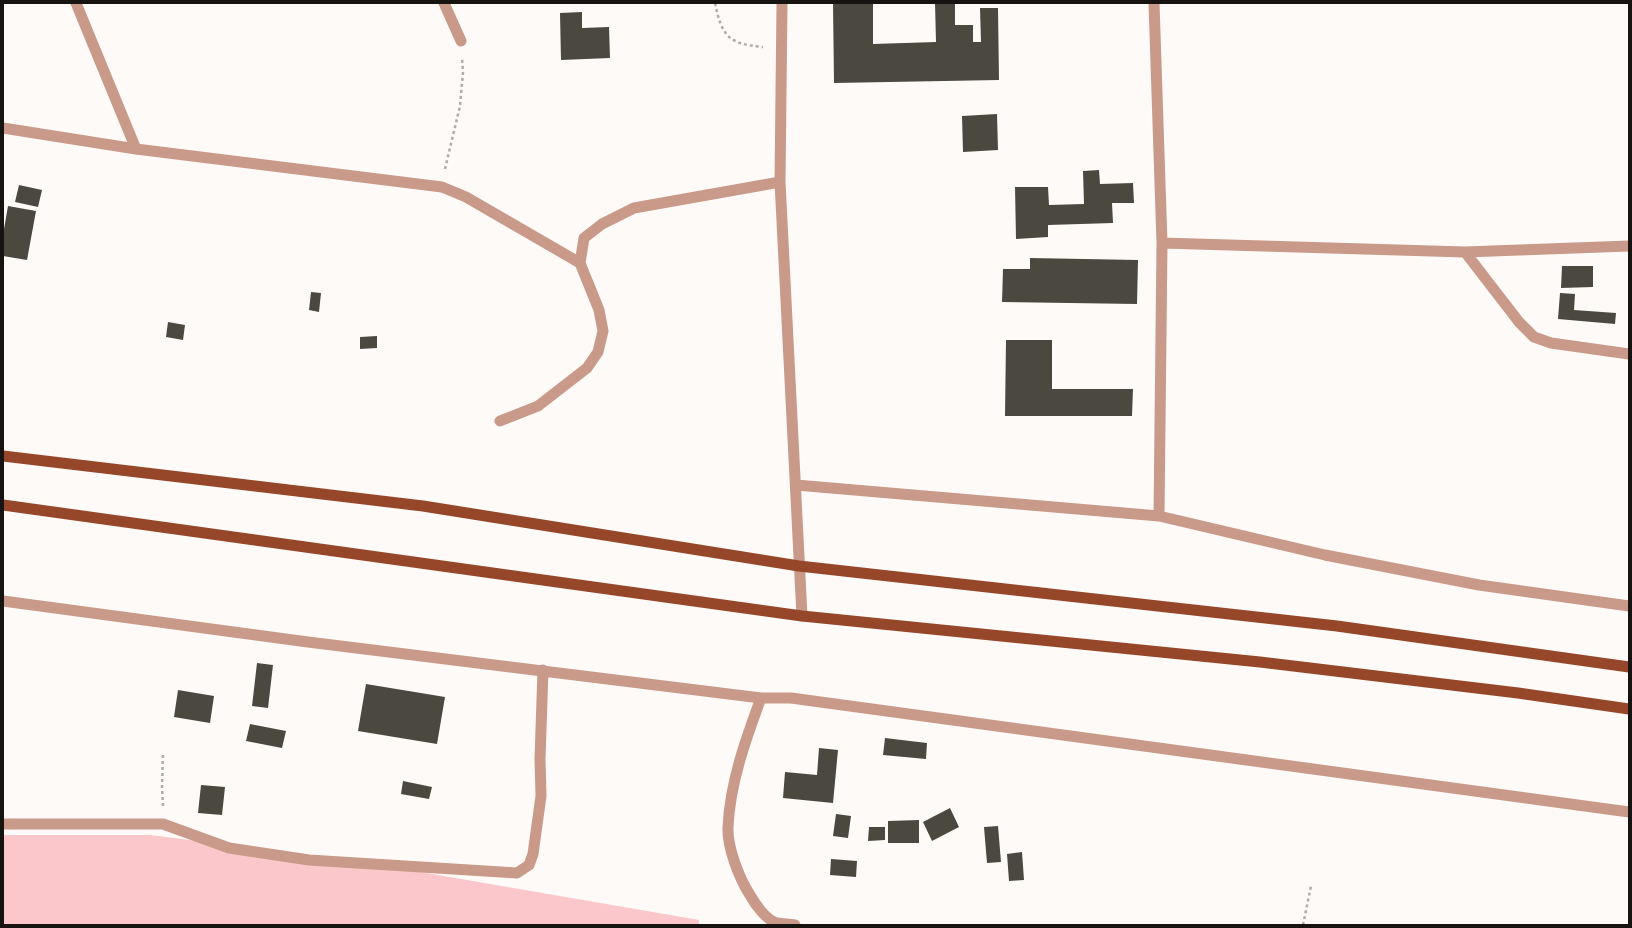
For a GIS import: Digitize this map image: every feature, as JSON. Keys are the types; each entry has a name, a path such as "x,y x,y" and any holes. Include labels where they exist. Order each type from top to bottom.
{"main road":[{"path":"3,456 422,506 799,566 1337,626 1629,667"},
{"path":"3,505 802,616 1260,662 1518,693 1629,709"}],"street":[{"path":"76,3 136,149"},
{"path":"444,3 461,41"},
{"path":"782,3 780,182 802,616"},
{"path":"1154,3 1162,243 1159,516"},
{"path":"3,128 136,149 442,188 466,197 580,263"},
{"path":"500,421 538,406 587,368 598,352 603,332 599,310 580,263 584,238 602,224 634,208 780,182"},
{"path":"1162,243 1465,252 1629,246"},
{"path":"1465,252 1519,322 1534,337 1552,342 1629,354"},
{"path":"796,484 1159,516 1325,555 1479,585 1629,606"},
{"path":"3,601 308,642 761,698 791,698 1629,812"},
{"path":"3,824 163,824 229,848 302,859 517,873 529,865 533,854 541,796 540,759 543,670"},
{"path":"761,698 744,744 732,792 728,828 732,856 744,887 759,909 775,923 795,925"}],"path":[{"path":"715,3 721,25 729,37 742,45 781,48"},
{"path":"442,188 446,162 460,106 463,72 461,41"},
{"path":"163,752 163,824"},
{"path":"1303,925 1311,886"}],"shaded area":[{"path":"3,835 150,835 351,860 699,920 699,925 3,925"}],"building":[{"path":"833,3 873,3 873,44 936,42 935,3 955,3 955,25 973,25 973,42 981,42 980,8 998,8 999,80 834,83"},
{"path":"582,12 582,28 609,27 610,58 561,60 560,13"},
{"path":"997,114 998,150 963,152 962,116"},
{"path":"1099,170 1100,184 1133,183 1134,203 1112,203 1113,223 1048,225 1048,237 1016,239 1015,187 1048,187 1049,205 1084,204 1083,171"},
{"path":"19,185 42,190 38,207 15,202"},
{"path":"8,206 36,211 27,260 3,256 3,235"},
{"path":"1030,258 1138,260 1137,304 1002,302 1003,269 1030,269"},
{"path":"1562,266 1593,266 1593,287 1561,288"},
{"path":"311,292 321,293 319,312 309,310"},
{"path":"1560,293 1575,294 1574,310 1616,313 1615,324 1558,319"},
{"path":"168,322 185,325 183,340 166,337"},
{"path":"377,336 377,348 360,349 360,337"},
{"path":"1006,340 1052,340 1052,389 1133,389 1132,416 1005,416"},
{"path":"257,663 273,665 268,708 252,706"},
{"path":"366,684 445,697 437,744 358,731"},
{"path":"178,690 214,696 210,723 174,717"},
{"path":"250,724 286,731 282,748 246,741"},
{"path":"885,738 927,743 926,759 883,755"},
{"path":"819,748 838,750 833,803 783,798 785,772 817,775"},
{"path":"403,781 432,787 429,799 401,794"},
{"path":"201,785 225,787 222,815 198,813"},
{"path":"950,808 959,827 932,841 923,822"},
{"path":"836,814 851,816 848,838 833,836"},
{"path":"919,820 919,843 888,843 888,821"},
{"path":"998,826 1001,862 987,863 984,827"},
{"path":"869,827 885,827 885,840 868,841"},
{"path":"1022,852 1024,880 1009,881 1007,854"},
{"path":"831,859 857,861 856,877 830,875"}]}
